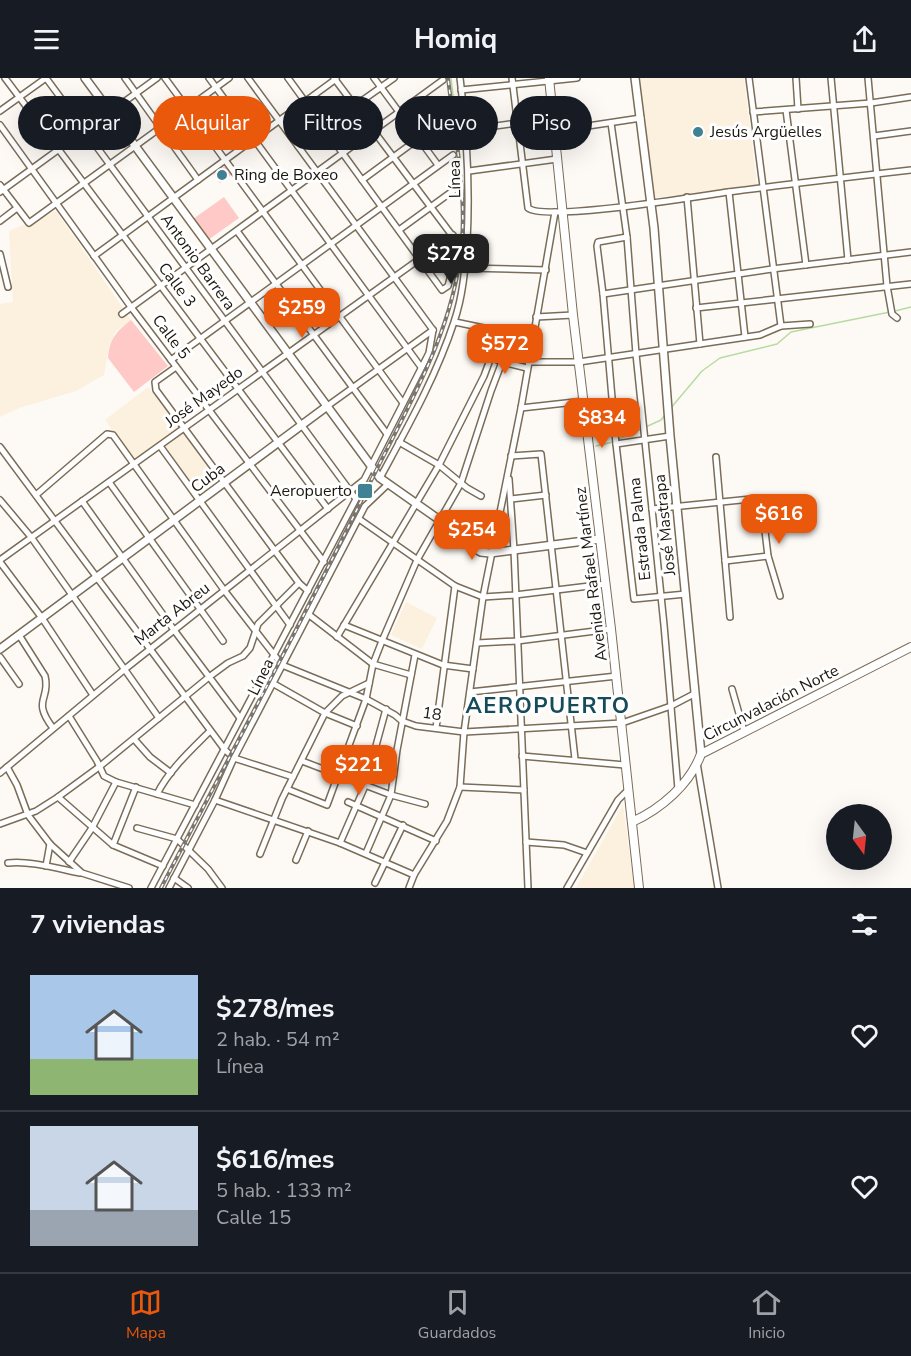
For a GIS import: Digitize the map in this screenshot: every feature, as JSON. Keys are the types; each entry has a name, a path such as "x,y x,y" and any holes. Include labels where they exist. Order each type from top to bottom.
{"main road":[{"name":"Avenida Rafael Martínez","path":"549,79 551,96"},
{"name":"Avenida Rafael Martínez","path":"556,150 559,212 606,584 639,888"},
{"name":"Circunvalación Norte","path":"632,822 653,811 678,789 692,774 701,754 911,647"}],"street":[{"name":"Calle 3","path":"5,78 18,97"},
{"path":"22,96 46,78"},
{"name":"Antonio Barrera","path":"46,78 59,96"},
{"path":"85,78 98,96"},
{"path":"125,78 153,116"},
{"path":"133,96 158,78"},
{"path":"165,78 178,96"},
{"path":"209,78 222,96"},
{"path":"204,96 229,78"},
{"path":"248,78 283,126"},
{"path":"288,78 301,96"},
{"path":"374,78 395,107"},
{"path":"367,96 394,78"},
{"name":"Línea","path":"460,78 462,96"},
{"path":"461,90 513,81 577,78"},
{"name":"José Mastrapa","path":"636,78 651,203 670,436 701,754"},
{"path":"754,78 749,78 780,324"},
{"path":"796,78 798,109"},
{"path":"831,78 848,260"},
{"path":"868,78 887,286 892,314 897,318"},
{"path":"313,96 336,79 348,96"},
{"path":"421,96 443,80"},
{"path":"513,81 515,96"},
{"path":"753,112 871,103 911,97"},
{"path":"0,111 18,99"},
{"path":"786,110 806,265"},
{"path":"383,124 395,115"},
{"path":"271,127 283,118"},
{"path":"592,126 641,118"},
{"name":"Estrada Palma","path":"610,123 627,237 636,354 678,789"},
{"name":"Calle 5","path":"0,125 131,307 324,562"},
{"path":"874,136 911,131"},
{"path":"341,150 442,290 448,286 458,242 383,143"},
{"name":"Calle 3","path":"58,150 328,509"},
{"path":"58,150 1,189 28,223 130,150"},
{"name":"Antonio Barrera","path":"98,150 350,491"},
{"path":"138,150 375,473 387,485 441,521 470,546 481,552 490,553 600,539"},
{"path":"177,150 198,180"},
{"path":"218,150 403,403"},
{"path":"94,256 239,150"},
{"path":"262,150 421,367"},
{"path":"301,150 433,330"},
{"path":"122,314 347,150"},
{"path":"362,180 403,150"},
{"path":"426,150 438,165"},
{"name":"Línea","path":"364,480 375,473 399,442 426,390 454,322 465,268 469,171 467,150"},
{"path":"521,150 528,208 533,212 623,207 911,170"},
{"path":"171,360 453,154"},
{"path":"469,171 557,159"},
{"path":"399,230 454,190"},
{"path":"729,192 745,337"},
{"path":"687,197 700,344"},
{"path":"0,221 17,208"},
{"path":"409,888 414,875 447,821 460,787 464,732 490,553 509,472 536,317 559,212"},
{"path":"237,231 387,434"},
{"name":"José Mayedo","path":"0,561 453,235"},
{"path":"627,237 598,242 597,246 634,599 686,594"},
{"path":"603,294 772,269 911,252"},
{"path":"0,254 8,287"},
{"path":"465,268 546,270"},
{"path":"696,308 911,284"},
{"path":"536,317 573,315"},
{"path":"454,322 532,338"},
{"path":"337,637 439,465 491,357 502,362 528,365 609,359 760,335 780,324 810,324"},
{"name":"Línea","path":"375,473 387,434 429,353 433,330"},
{"name":"Cuba","path":"0,649 433,330"},
{"path":"286,789 327,805 357,726 366,699 373,664 382,641 417,560 461,483 502,362"},
{"path":"176,366 155,382 154,386 299,583 308,591"},
{"path":"521,408 584,401"},
{"path":"36,495 107,434 112,435 224,590 282,665"},
{"path":"616,444 670,436"},
{"path":"399,442 439,465 481,496"},
{"path":"160,446 290,625"},
{"path":"0,447 225,750 234,758 293,777"},
{"path":"511,456 541,454 575,759"},
{"path":"716,457 730,617"},
{"path":"509,472 528,888"},
{"name":"Marta Abreu","path":"0,772 93,694 364,480"},
{"path":"109,482 223,641"},
{"name":"Línea","path":"169,888 365,506 387,485"},
{"name":"Línea","path":"151,888 356,499 350,491"},
{"path":"511,499 546,495"},
{"path":"652,509 761,498 768,556 780,596"},
{"path":"0,500 31,537 159,718"},
{"path":"82,501 240,718"},
{"path":"359,519 454,586 483,597 606,584"},
{"path":"725,561 768,556"},
{"path":"0,561 93,694"},
{"path":"0,824 28,815 58,797 99,767 209,677 228,663 243,656 250,648 258,624 299,583"},
{"path":"436,728 454,586"},
{"path":"308,614 373,664 411,675"},
{"path":"344,625 443,665 473,669"},
{"path":"477,644 611,629"},
{"path":"18,635 45,676 42,712 53,728"},
{"path":"366,853 391,795 415,655"},
{"path":"0,657 19,684"},
{"name":"18","path":"282,665 366,699 386,709 402,721 416,726 464,732 622,723 671,706 694,694"},
{"path":"470,692 616,676"},
{"path":"260,854 286,789 325,712 349,692 369,683"},
{"path":"274,684 325,712 357,726"},
{"path":"732,689 744,731"},
{"path":"340,843 364,786 386,709"},
{"path":"69,716 104,776 116,782 195,805"},
{"path":"157,794 185,756 210,731"},
{"path":"134,739 150,758 171,773"},
{"path":"522,756 625,765"},
{"path":"230,767 243,761"},
{"path":"302,761 364,786 425,804"},
{"path":"697,763 718,888"},
{"path":"7,767 17,784 28,815 50,844 82,873"},
{"path":"69,862 92,828 116,782"},
{"path":"113,845 136,787"},
{"path":"460,787 524,790"},
{"path":"567,888 618,800 628,790"},
{"path":"58,797 113,845 163,866"},
{"path":"215,800 340,843 414,875"},
{"path":"348,802 436,841"},
{"path":"375,883 403,825"},
{"path":"137,828 177,839 208,869 222,888"},
{"path":"296,860 308,831"},
{"path":"526,842 564,845 587,853"},
{"path":"46,866 50,844"},
{"path":"8,863 21,861 30,865 82,873 129,888"},
{"path":"174,878 188,888"}],"shaded area":[{"name":"Jesús Argüelles","path":"639,78 744,78 757,186 653,198"},
{"name":"Ring de Boxeo","path":"225,166 231,175 220,183 214,174"},
{"path":"224,197 239,218 208,240 193,219"},
{"path":"56,211 131,320 116,331 109,346 104,375 76,391 19,408 0,417 0,304 13,302 9,231"},
{"path":"131,320 168,366 134,392 108,358 115,336"},
{"path":"148,387 179,427 135,460 105,420"},
{"path":"185,432 220,481 200,495 165,446"},
{"path":"406,602 437,618 422,649 391,635"},
{"path":"623,805 634,888 576,888"}],"waterway":[{"path":"451,78 461,166"},
{"path":"895,311 911,307"},
{"path":"670,409 702,371 720,358 777,344 791,332 890,312"},
{"path":"617,440 661,420 665,415"},
{"path":"596,446 613,442"}],"railway":[{"path":"161,888 315,592 411,402 439,340 457,274 463,220 459,159 448,78"}],"place":[{"name":"Jesús Argüelles","path":"698,132"},
{"name":"Ring de Boxeo","path":"222,175"},
{"name":"Aeropuerto","path":"365,491"}],"district":[{"name":"AEROPUERTO","path":"548,706"}]}
